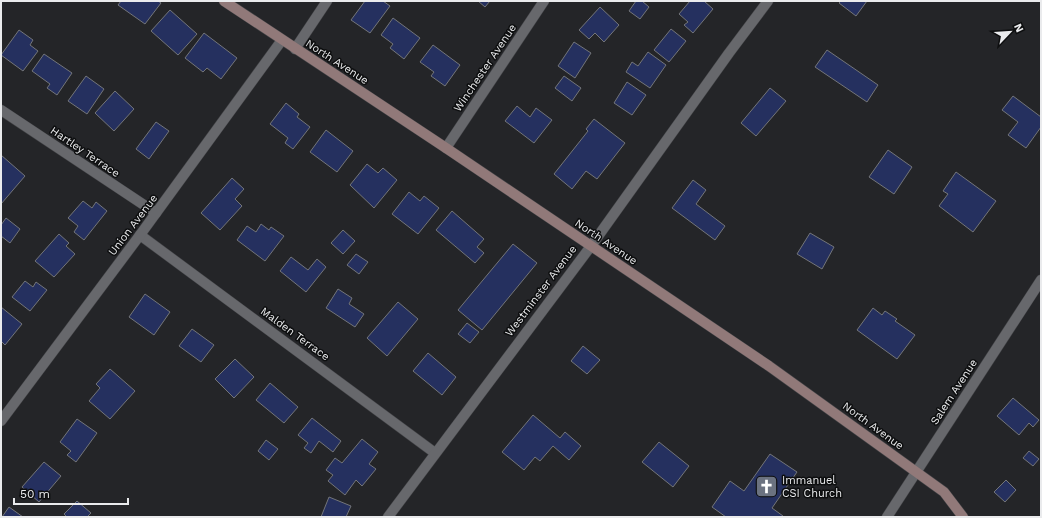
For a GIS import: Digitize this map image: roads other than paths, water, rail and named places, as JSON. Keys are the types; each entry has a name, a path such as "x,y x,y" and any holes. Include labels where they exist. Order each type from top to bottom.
{"main road":[{"name":"North Avenue","path":"224,1 446,148 769,366 944,492 963,517"}],"street":[{"path":"295,49 326,1"},
{"name":"Winchester Avenue","path":"446,148 544,1"},
{"name":"Westminster Avenue","path":"388,517 591,246 768,1"},
{"name":"Union Avenue","path":"1,421 140,235 282,40"},
{"name":"Hartley Terrace","path":"1,110 156,213"},
{"name":"Malden Terrace","path":"140,235 435,453"},
{"name":"Salem Avenue","path":"887,517 1041,280"}],"place":[{"name":"Immanuel CSI Church","path":"767,486"}]}
